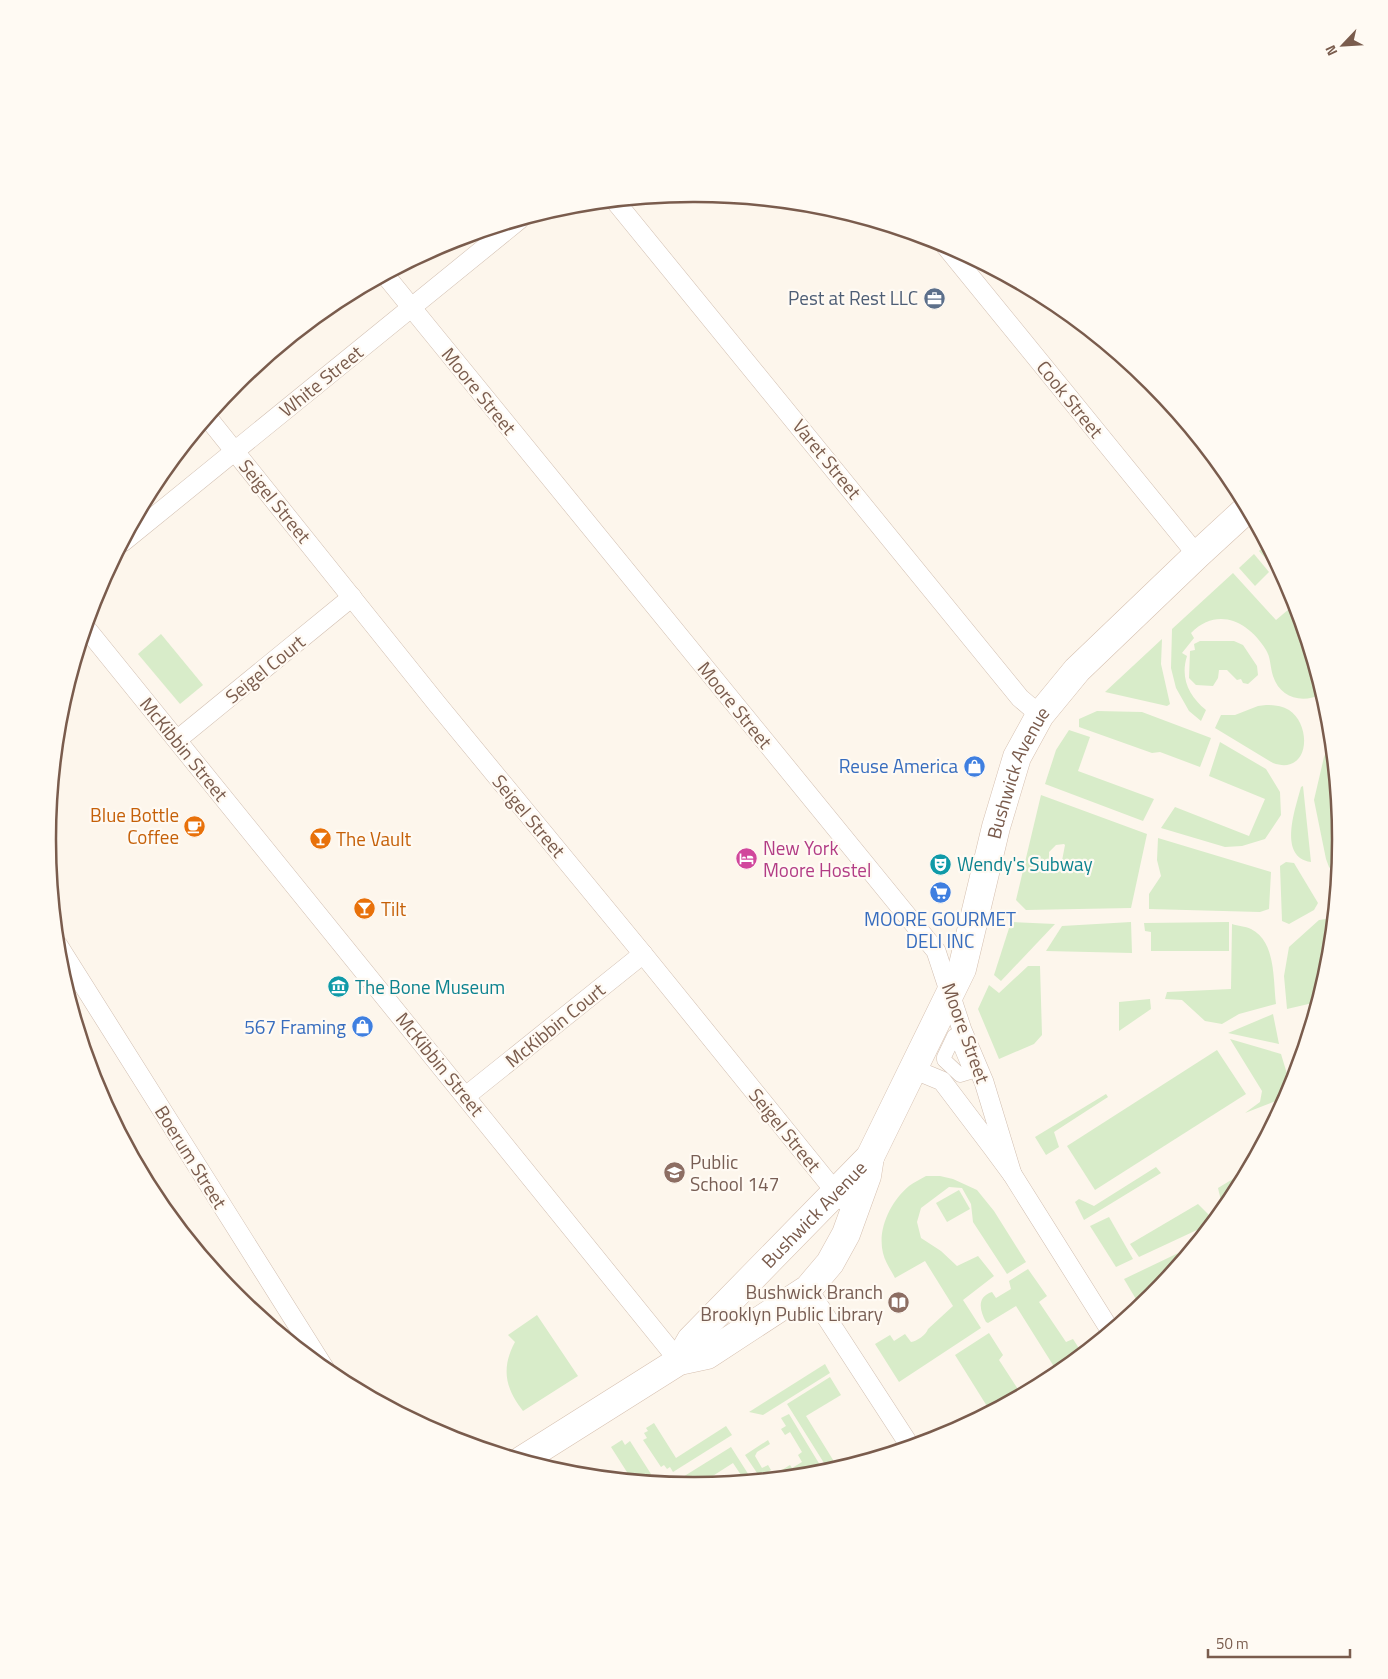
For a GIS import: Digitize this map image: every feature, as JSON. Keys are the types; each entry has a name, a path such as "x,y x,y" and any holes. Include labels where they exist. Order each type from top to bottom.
{"main road":[{"name":"Bushwick Avenue","path":"679,1361 691,1340 839,1208 870,1157 962,968 996,827 1017,757 1040,715 1077,670 1242,514"},
{"name":"Bushwick Avenue","path":"529,1456 679,1361 708,1355 800,1283 830,1263 846,1234 839,1208"}],"street":[{"name":"Varet Street","path":"619,206 1020,698 1040,715"},
{"name":"White Street","path":"136,531 506,230"},
{"name":"Cook Street","path":"955,258 1197,555"},
{"name":"Moore Street","path":"389,280 936,951 962,1030 984,1082 1012,1174"},
{"name":"Seigel Street","path":"212,423 438,705 643,954 839,1208"},
{"name":"Seigel Court","path":"177,740 352,597"},
{"name":"McKibbin Street","path":"91,634 679,1361"},
{"name":"McKibbin Court","path":"466,1096 643,954"},
{"name":"Boerum Street","path":"69,962 313,1350"},
{"name":"Moore Street","path":"913,1069 942,1080 1012,1174 1107,1325"},
{"path":"814,1261 800,1283 723,1327 830,1212 839,1208 840,1221 824,1247"},
{"path":"800,1283 906,1440"}],"green space":[{"path":"1261,549 1268,561 1259,551"},
{"path":"1254,554 1269,572 1255,586 1239,568"},
{"path":"1233,573 1276,620 1288,610 1310,674 1315,697 1307,699 1286,694 1276,684 1266,650 1251,632 1242,625 1232,621 1212,620 1201,625 1191,633 1194,638 1182,653 1187,656 1185,679 1195,699 1206,710 1201,721 1189,711 1176,688 1171,668 1172,629"},
{"path":"161,634 203,685 180,704 138,654"},
{"path":"1162,639 1161,664 1170,704 1167,706 1105,692"},
{"path":"1200,641 1234,641 1243,645 1257,666 1258,675 1248,684 1243,683 1241,679 1237,680 1227,670 1219,670 1218,678 1213,686 1196,685 1189,678 1190,651 1195,650 1194,644"},
{"path":"1258,706 1278,706 1289,710 1297,717 1302,727 1304,747 1300,756 1294,762 1285,765 1273,763 1215,728 1221,715 1235,715"},
{"path":"1097,711 1142,712 1211,738 1200,767 1160,752 1152,753 1079,727 1079,719"},
{"path":"1069,730 1090,737 1078,771 1154,799 1143,821 1045,784 1056,750"},
{"path":"1220,742 1266,769 1280,792 1281,815 1265,839 1242,846 1225,847 1161,828 1175,807 1249,836 1265,799 1209,776"},
{"path":"1326,753 1332,840 1331,869 1326,859 1314,800"},
{"path":"1303,786 1311,862 1301,858 1294,851 1292,841 1293,818 1301,787"},
{"path":"1041,795 1147,834 1131,908 1026,910 1016,900","holes":["1056,845 1065,845 1060,871 1051,864 1049,852"]},
{"path":"1158,838 1271,872 1269,909 1260,912 1149,909 1149,894 1161,876 1157,860"},
{"path":"1286,862 1294,863 1318,903 1314,910 1289,924 1282,921 1280,866"},
{"path":"1326,919 1310,1004 1287,1009 1284,976 1289,947 1319,920"},
{"path":"1011,922 1055,924 1001,981 994,975"},
{"path":"1131,922 1132,953 1046,951 1062,926"},
{"path":"1229,922 1229,951 1151,951 1151,932 1145,931 1144,923"},
{"path":"1232,924 1251,929 1265,942 1272,962 1276,1004 1239,1014 1222,1024 1205,1021 1182,1000 1165,999 1167,992 1231,989"},
{"path":"1028,966 1040,966 1042,1035 1034,1044 999,1059 978,1009 989,985 999,993"},
{"path":"1150,999 1151,1009 1119,1031 1119,1002"},
{"path":"1273,1014 1279,1044 1228,1033"},
{"path":"1230,1039 1281,1054 1287,1074 1275,1101 1245,1113 1260,1102 1262,1091"},
{"path":"1217,1050 1246,1094 1095,1190 1067,1146"},
{"path":"1106,1094 1108,1097 1054,1132 1059,1147 1046,1155 1035,1137"},
{"path":"1156,1167 1161,1173 1084,1220 1075,1202 1079,1199 1094,1206"},
{"path":"926,1176 940,1176 953,1179 977,1190 994,1211 1026,1262 1007,1274 973,1222 971,1204 962,1188 949,1187 921,1208 917,1222 921,1238 941,1251 957,1266 978,1256 994,1276 963,1300 981,1328 899,1382 875,1344 890,1335 894,1341 905,1334 911,1342 916,1340 953,1306 925,1261 895,1278 883,1253 882,1235 891,1207 902,1192"},
{"path":"1233,1179 1221,1199 1218,1188"},
{"path":"959,1190 970,1209 947,1222 936,1203"},
{"path":"1198,1204 1209,1215 1199,1229 1139,1257 1130,1244"},
{"path":"1109,1217 1133,1259 1116,1267 1090,1226"},
{"path":"1179,1253 1136,1299 1124,1279"},
{"path":"1028,1269 1047,1296 1039,1302 1066,1342 1073,1339 1079,1348 1054,1366 1016,1306 988,1323 986,1322 981,1309 983,1297 992,1292 996,1298 1011,1289 1009,1281"},
{"path":"537,1315 578,1376 523,1411 512,1394 507,1378 508,1361 515,1342 508,1335"},
{"path":"989,1333 1003,1355 999,1360 1018,1389 987,1406 955,1355"},
{"path":"825,1364 830,1373 763,1415 749,1412"},
{"path":"830,1377 841,1395 806,1416 834,1461 824,1464 787,1404"},
{"path":"789,1414 820,1465 783,1471 790,1465 792,1468 802,1462 798,1455 802,1452 790,1432 785,1435 781,1429 786,1426 781,1418"},
{"path":"654,1423 676,1458 726,1426 732,1435 673,1472 670,1467 667,1469 664,1465 661,1467 643,1440 647,1438 644,1433 648,1431 646,1428"},
{"path":"622,1440 625,1445 630,1441 651,1474 649,1476 628,1474 611,1447"},
{"path":"768,1440 770,1444 757,1452 755,1456 762,1468 768,1465 771,1470 766,1473 758,1474 745,1455"},
{"path":"731,1447 749,1475 741,1475 733,1463 712,1477 683,1477"}],"place":[{"name":"Pest at Rest LLC","path":"934,298"},
{"name":"Reuse America","path":"974,766"},
{"name":"Blue Bottle Coffee","path":"195,826"},
{"name":"The Vault","path":"320,839"},
{"name":"New York Moore Hostel","path":"747,859"},
{"name":"Wendy's Subway","path":"941,864"},
{"name":"MOORE GOURMET DELI INC","path":"940,893"},
{"name":"Tilt","path":"365,909"},
{"name":"The Bone Museum","path":"339,987"},
{"name":"567 Framing","path":"362,1027"},
{"name":"Public School 147","path":"674,1173"},
{"name":"Bushwick Branch Brooklyn Public Library","path":"899,1303"}]}
